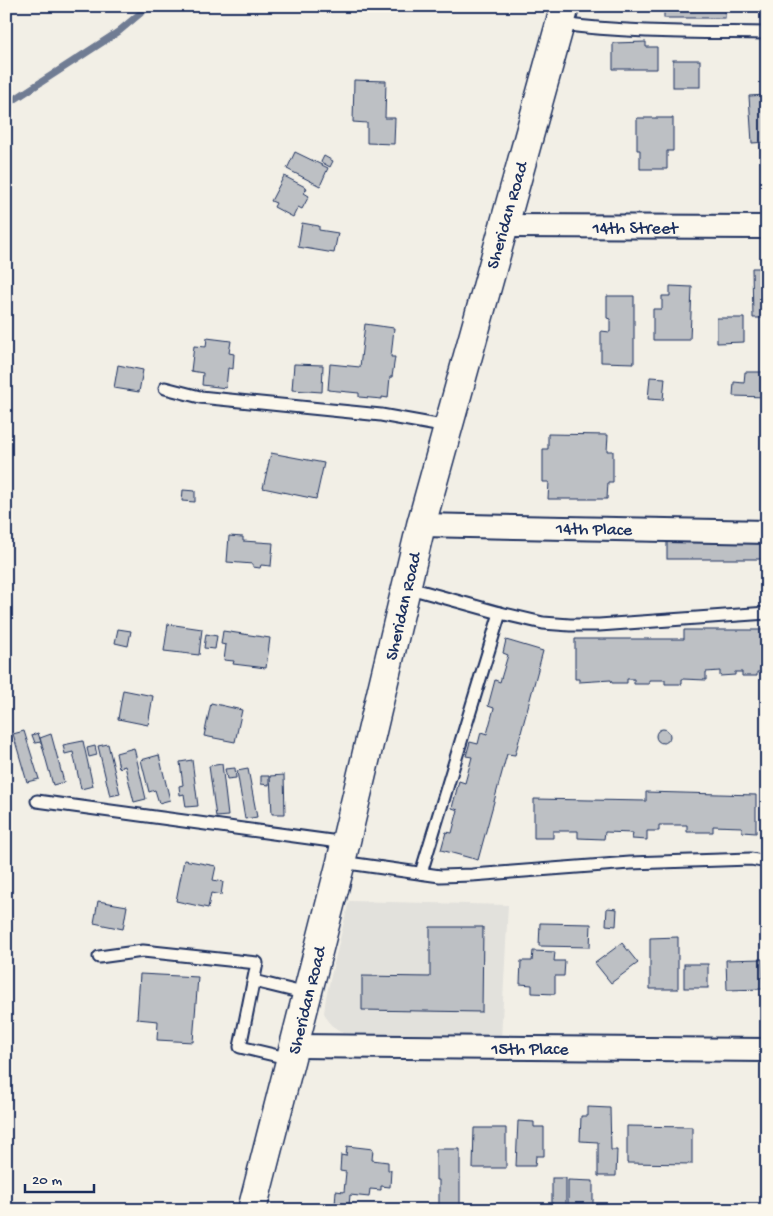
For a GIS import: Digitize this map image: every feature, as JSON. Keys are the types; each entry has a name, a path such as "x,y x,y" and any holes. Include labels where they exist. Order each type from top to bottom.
{"main road":[{"name":"Sheridan Road","path":"252,1210 343,853 421,525 562,15"}],"street":[{"name":"14th Street","path":"503,226 767,227"},
{"name":"14th Place","path":"421,525 767,532"},
{"name":"15th Place","path":"293,1052 767,1050"}],"lane":[{"path":"562,15 595,29 767,33"},
{"path":"165,388 200,397 381,415 448,427"},
{"path":"406,587 543,623 570,625 599,625 767,613"},
{"path":"421,873 500,613"},
{"path":"36,801 343,853 440,876 630,863 742,859 767,862"},
{"path":"99,956 143,951 257,964 240,1047 293,1052"},
{"path":"254,981 308,994"}],"shaded area":[{"path":"349,901 508,905 501,1039 343,1033 331,1025 324,1013 326,997"}],"building":[{"path":"664,6 725,6 725,18 664,18"},
{"path":"733,6 761,6 761,10 733,9"},
{"path":"646,42 646,47 657,47 657,69 613,69 613,43"},
{"path":"673,60 700,60 700,87 673,87"},
{"path":"354,80 386,81 385,118 395,118 394,144 367,143 367,123 353,122"},
{"path":"767,95 767,142 752,143 749,96"},
{"path":"637,118 673,118 673,151 667,151 667,169 640,169 640,150 637,150"},
{"path":"295,152 328,168 320,186 287,169"},
{"path":"324,156 333,161 330,167 321,162"},
{"path":"284,176 307,188 304,193 309,196 302,209 298,207 293,217 274,207 276,203 271,201"},
{"path":"302,223 319,226 319,230 338,233 334,253 298,247"},
{"path":"752,268 767,268 767,318 753,318"},
{"path":"670,286 692,287 690,340 653,340 653,309 662,309 662,296 670,296"},
{"path":"607,296 634,296 634,363 601,362 601,331 610,332 610,319 607,318"},
{"path":"717,318 744,318 744,342 717,343"},
{"path":"365,324 394,328 391,357 395,357 392,377 390,377 388,398 359,397 359,393 328,390 330,364 360,367"},
{"path":"207,338 231,341 229,353 234,354 233,369 228,368 226,388 202,385 203,373 191,371 194,346 206,347"},
{"path":"294,364 323,365 322,392 292,390"},
{"path":"118,365 143,370 139,392 114,388"},
{"path":"745,372 767,372 767,397 733,396 734,382 744,383"},
{"path":"650,377 665,378 663,400 648,399"},
{"path":"548,434 608,435 607,451 613,451 613,482 608,482 607,499 548,499 549,482 543,482 543,449 548,449"},
{"path":"271,453 324,463 316,499 263,488"},
{"path":"183,490 195,491 195,502 182,501"},
{"path":"667,535 767,535 767,559 667,559"},
{"path":"229,536 243,537 243,541 273,543 271,566 261,565 260,568 253,567 253,564 227,562"},
{"path":"168,624 202,629 199,655 164,651"},
{"path":"118,629 131,631 128,646 115,643"},
{"path":"684,630 767,630 767,672 757,672 757,676 742,676 742,672 735,672 735,675 720,676 720,671 706,672 706,680 682,679 682,684 665,684 665,680 649,680 649,684 634,684 634,679 627,679 627,683 612,683 611,680 579,682 579,679 575,679 575,639 684,639"},
{"path":"223,631 270,638 266,668 233,664 234,661 224,660 226,645 221,644"},
{"path":"206,634 217,636 215,649 204,648"},
{"path":"506,640 543,651 515,755 507,754 478,860 441,850 446,832 452,833 458,810 452,808 459,781 465,783 472,757 466,756 470,742 478,744 481,732 487,734 494,708 488,706 495,680 500,682 508,655 503,653"},
{"path":"123,690 153,696 148,725 118,719"},
{"path":"211,703 242,710 235,742 204,736"},
{"path":"663,729 668,731 670,736 668,741 663,743 658,741 656,736 658,731"},
{"path":"24,731 39,779 27,782 13,734"},
{"path":"38,733 41,742 35,743 32,735"},
{"path":"51,734 64,782 53,785 40,738"},
{"path":"83,741 93,786 81,789 73,752 65,754 63,745"},
{"path":"108,744 120,794 110,796 98,746"},
{"path":"95,746 97,755 89,757 87,748"},
{"path":"134,748 146,799 134,802 125,766 119,768 116,753"},
{"path":"159,755 170,800 159,803 155,790 149,792 141,760"},
{"path":"192,760 198,806 186,807 184,794 180,795 179,786 183,785 180,762"},
{"path":"222,764 228,816 216,817 209,766"},
{"path":"235,768 236,778 227,779 225,769"},
{"path":"248,769 257,817 245,819 237,771"},
{"path":"284,775 285,814 272,814 270,776"},
{"path":"261,776 269,776 269,785 261,784"},
{"path":"646,792 756,795 756,833 742,832 742,827 713,826 713,832 687,832 687,825 659,825 659,831 647,831 647,840 632,839 633,833 605,832 604,839 578,838 578,831 553,831 553,838 534,838 534,799 646,801"},
{"path":"184,860 216,866 213,880 223,882 221,895 211,893 208,908 176,901"},
{"path":"98,901 127,906 123,929 94,923"},
{"path":"607,908 617,909 616,926 606,925"},
{"path":"540,923 591,924 590,947 539,946"},
{"path":"430,927 483,927 482,1012 362,1010 362,976 430,977"},
{"path":"678,937 678,989 650,989 650,938"},
{"path":"622,943 638,963 611,983 595,963"},
{"path":"533,951 555,952 554,961 565,961 564,976 555,976 555,994 532,993 532,985 520,984 521,961 532,961"},
{"path":"762,959 763,989 727,990 726,960"},
{"path":"684,964 708,964 708,988 684,988"},
{"path":"140,974 198,977 193,1042 157,1040 158,1021 137,1019"},
{"path":"588,1107 610,1108 611,1150 617,1150 616,1176 598,1176 598,1142 580,1141 581,1116 588,1116"},
{"path":"518,1121 534,1122 534,1127 544,1127 544,1156 536,1156 535,1166 516,1166"},
{"path":"627,1126 692,1127 692,1164 627,1163"},
{"path":"474,1128 506,1128 506,1168 473,1168"},
{"path":"347,1146 373,1149 372,1160 388,1162 388,1170 391,1170 390,1187 381,1186 381,1190 370,1189 369,1197 350,1195 349,1206 335,1205 336,1191 344,1192 346,1172 340,1171 341,1155 346,1156"},
{"path":"436,1149 460,1149 460,1210 439,1210 439,1180 436,1180"},
{"path":"552,1178 566,1178 566,1208 552,1208"},
{"path":"568,1180 593,1181 593,1210 568,1210"}],"waterway":[{"path":"6,105 118,32 149,6"}]}
